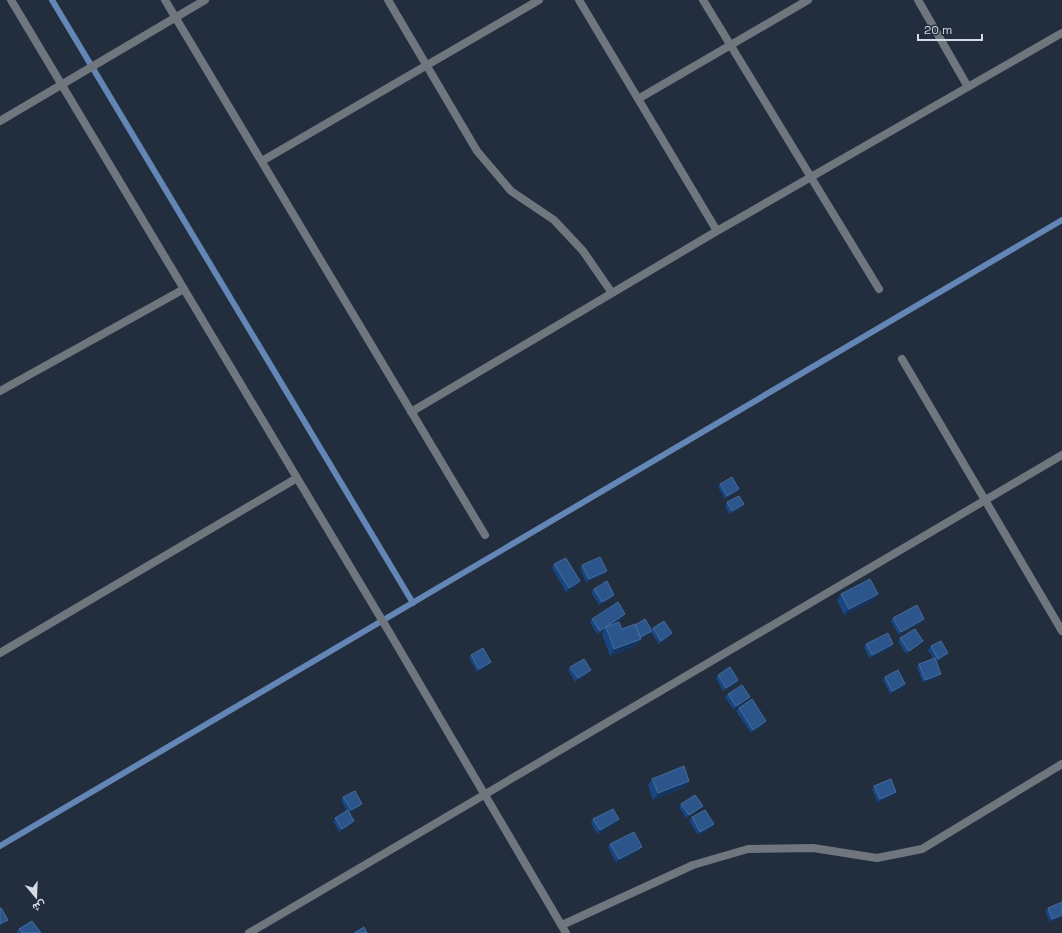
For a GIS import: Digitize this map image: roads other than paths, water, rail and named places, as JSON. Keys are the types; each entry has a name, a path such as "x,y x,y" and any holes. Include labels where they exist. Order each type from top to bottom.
{"street":[{"path":"12,0 388,630 566,933"},
{"path":"166,0 485,535"},
{"path":"0,121 205,0"},
{"path":"388,0 477,151 511,191 554,220 583,251 612,293"},
{"path":"262,161 539,0"},
{"path":"579,0 717,231"},
{"path":"704,0 879,289"},
{"path":"638,99 808,0"},
{"path":"918,0 968,87"},
{"path":"411,412 717,231 1062,33"},
{"path":"0,391 184,289"},
{"path":"902,359 1062,631"},
{"path":"250,933 1062,455"},
{"path":"0,653 297,478"},
{"path":"562,925 693,865 748,849 814,848 877,858 922,849 1062,764"}],"waterway":[{"path":"52,0 413,603"},
{"path":"0,846 1062,220"}]}
